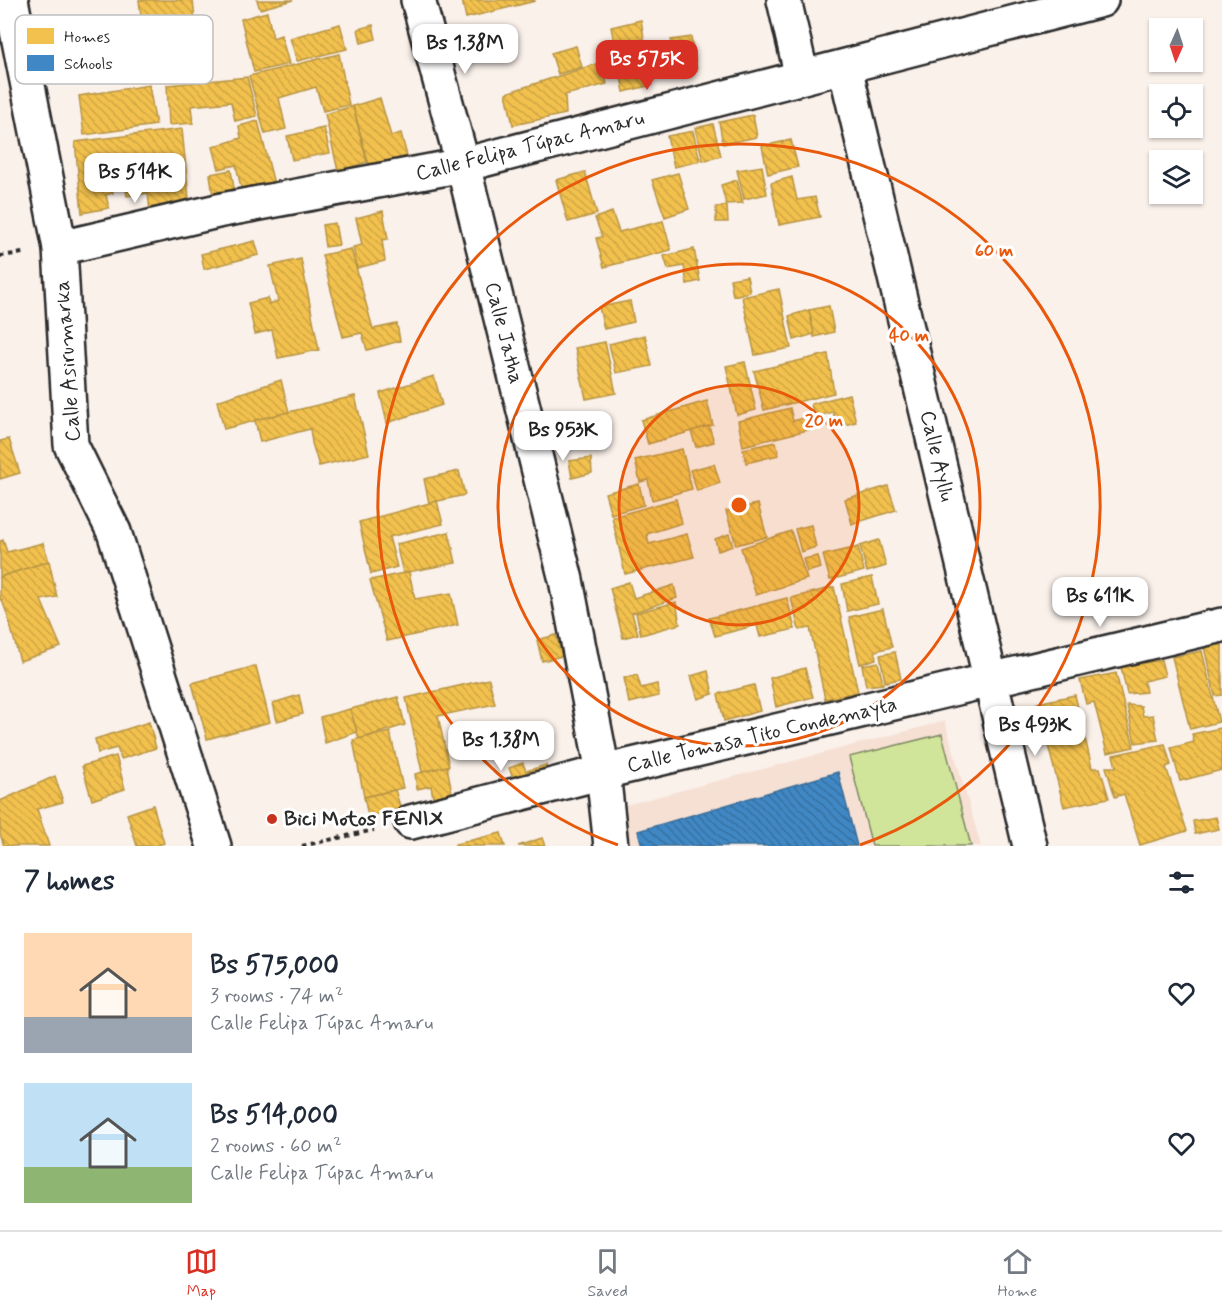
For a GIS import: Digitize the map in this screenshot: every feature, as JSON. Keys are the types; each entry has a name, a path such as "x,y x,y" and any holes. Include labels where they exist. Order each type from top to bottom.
{"street":[{"name":"Calle Asirumarka","path":"11,0 15,20"},
{"name":"Calle Jatha","path":"418,0 463,165 566,580 603,772 611,846"},
{"path":"784,0 802,77"},
{"name":"Calle Felipa Túpac Amaru","path":"60,248 222,210 463,165 1101,0"},
{"name":"Calle Ayllu","path":"844,67 1030,846"},
{"name":"Calle Asirumarka","path":"28,84 60,248 71,445 114,532 214,846"},
{"name":"Calle Tomasa Tito Condemayta","path":"411,822 603,772 1222,625"}],"path":[{"path":"302,846 411,822"}],"shaded area":[{"path":"945,721 981,846 624,846 614,808"}],"green space":[{"path":"942,734 971,846 872,846 849,757"}],"building: Homes":[{"path":"139,0 193,0 195,15 141,15"},
{"path":"257,0 293,0 260,9"},
{"path":"462,0 534,0 535,1 466,18"},
{"path":"267,12 273,38 281,35 289,64 254,72 241,19"},
{"path":"641,20 652,85 624,92 611,27"},
{"path":"340,24 347,49 297,61 290,38"},
{"path":"373,25 376,39 361,43 358,29"},
{"path":"691,37 697,70 677,73 671,40"},
{"path":"576,46 582,67 558,74 551,53"},
{"path":"339,54 349,105 323,111 316,87 279,98 286,129 265,134 249,76"},
{"path":"602,62 607,84 565,95 566,114 513,125 506,93"},
{"path":"247,77 257,116 235,121 231,102 191,106 193,123 169,125 167,85 213,84 213,80"},
{"path":"149,85 156,125 84,135 79,96"},
{"path":"380,98 391,136 401,133 407,156 369,166 353,106"},
{"path":"353,106 367,162 338,171 325,114"},
{"path":"753,115 757,137 723,144 719,122"},
{"path":"258,121 274,184 242,192 236,165 219,169 213,147 241,138 239,126"},
{"path":"713,124 721,156 703,161 695,128"},
{"path":"324,128 330,153 292,160 287,136"},
{"path":"182,129 190,208 150,212 148,193 127,196 123,168 109,170 113,193 106,195 109,208 82,213 75,142"},
{"path":"693,131 700,161 674,167 667,136"},
{"path":"791,140 798,167 768,174 762,146"},
{"path":"762,166 767,194 744,199 737,170"},
{"path":"231,170 236,200 214,204 210,174"},
{"path":"585,172 597,214 568,222 556,180"},
{"path":"678,173 689,209 665,217 652,180"},
{"path":"792,177 797,200 815,197 820,217 779,225 771,183"},
{"path":"737,180 743,203 726,204 721,185"},
{"path":"727,206 728,222 716,222 716,207"},
{"path":"383,211 388,239 382,240 385,261 357,268 353,247 362,245 356,218"},
{"path":"612,212 619,232 663,221 671,250 604,267 596,238 602,237 595,218"},
{"path":"335,223 339,245 325,247 322,225"},
{"path":"255,241 259,255 204,269 201,254"},
{"path":"351,249 373,329 397,324 400,341 367,350 362,333 343,337 322,255"},
{"path":"694,249 700,281 687,284 684,266 668,269 664,256"},
{"path":"301,259 319,350 278,358 272,330 255,334 248,303 268,298 269,304 278,301 270,266"},
{"path":"747,276 750,292 733,296 730,279"},
{"path":"779,289 791,348 755,355 742,297"},
{"path":"630,301 634,322 604,329 599,307"},
{"path":"829,306 834,332 814,337 809,310"},
{"path":"809,310 814,334 794,340 789,316"},
{"path":"645,335 652,366 616,373 609,344"},
{"path":"605,342 616,393 586,399 575,348"},
{"path":"828,354 834,393 764,410 754,371"},
{"path":"745,362 756,410 737,415 726,366"},
{"path":"434,376 442,405 387,423 380,393"},
{"path":"281,380 289,412 224,429 217,401"},
{"path":"849,394 856,422 837,427 833,412 814,417 811,404"},
{"path":"355,396 369,454 319,466 310,429 260,442 255,420"},
{"path":"707,401 713,425 648,444 641,420"},
{"path":"790,408 793,421 809,416 812,429 743,446 738,421"},
{"path":"709,426 714,442 696,447 691,431"},
{"path":"9,439 20,473 0,479 0,441"},
{"path":"776,442 779,455 746,463 743,449"},
{"path":"682,449 692,489 652,500 648,480 640,482 635,460"},
{"path":"591,458 592,473 572,478 569,461"},
{"path":"714,464 720,483 697,491 690,470"},
{"path":"459,471 465,495 429,503 424,479"},
{"path":"639,484 644,505 611,514 605,493"},
{"path":"888,486 896,510 852,524 845,499"},
{"path":"676,499 682,523 647,534 649,544 687,534 694,557 625,574 612,517"},
{"path":"437,501 443,524 389,537 397,567 371,574 359,522"},
{"path":"758,504 767,537 736,545 726,511"},
{"path":"811,525 816,547 801,552 795,529"},
{"path":"791,531 807,579 756,595 741,548"},
{"path":"449,532 456,563 403,573 396,544"},
{"path":"729,534 733,546 718,551 715,539"},
{"path":"3,540 7,552 43,543 49,561 0,577 0,541"},
{"path":"879,540 886,566 867,572 860,546"},
{"path":"858,547 864,571 830,580 823,555"},
{"path":"818,556 821,568 807,572 803,559"},
{"path":"49,561 57,597 41,600 61,647 20,661 7,614 0,600 0,577"},
{"path":"409,572 415,599 451,593 458,625 387,641 370,580"},
{"path":"872,577 878,604 847,611 842,584"},
{"path":"629,582 634,598 674,585 677,598 632,613 638,634 623,638 610,588"},
{"path":"834,587 858,692 825,699 810,628 799,630 791,598"},
{"path":"787,598 795,629 760,637 757,625 715,636 709,618"},
{"path":"676,602 680,624 641,635 636,613"},
{"path":"883,609 892,647 875,651 876,659 860,664 849,617"},
{"path":"556,635 562,656 542,661 537,640"},
{"path":"1222,645 1222,695 1215,696 1204,647"},
{"path":"1202,651 1219,722 1190,729 1172,657"},
{"path":"895,652 901,679 885,682 880,655"},
{"path":"1161,660 1165,676 1144,681 1146,692 1127,694 1121,667"},
{"path":"878,662 883,684 866,686 862,665"},
{"path":"256,666 270,722 207,739 192,683"},
{"path":"805,668 813,697 776,707 770,678"},
{"path":"708,671 713,694 698,699 691,676"},
{"path":"1116,673 1134,747 1107,753 1094,702 1086,704 1080,680"},
{"path":"637,675 641,688 657,684 659,696 629,703 624,678"},
{"path":"489,679 495,704 438,716 449,766 422,772 406,698"},
{"path":"754,685 760,711 724,721 718,694"},
{"path":"299,695 303,714 277,721 273,703"},
{"path":"1075,695 1092,768 1100,768 1109,798 1064,807 1037,703"},
{"path":"398,697 405,725 359,739 350,709"},
{"path":"1127,705 1141,706 1143,716 1153,715 1158,740 1135,743"},
{"path":"350,709 357,732 325,743 320,717"},
{"path":"149,722 156,748 121,759 117,748 98,753 95,739"},
{"path":"1221,728 1222,770 1180,781 1171,748 1194,742 1192,734"},
{"path":"390,732 403,788 364,797 353,740"},
{"path":"1165,744 1171,765 1166,767 1187,831 1140,845 1124,794 1115,797 1106,767 1116,767 1113,755"},
{"path":"116,756 125,789 92,800 82,766"},
{"path":"523,763 526,771 546,765 548,774 515,784 509,768"},
{"path":"447,766 452,793 433,797 431,786 417,789 415,774"},
{"path":"55,776 63,802 37,809 49,846 4,846 0,834 0,801"},
{"path":"395,790 401,809 368,816 364,797"},
{"path":"153,805 164,843 156,846 137,846 127,814"},
{"path":"1216,817 1219,829 1195,834 1193,821"},
{"path":"501,833 505,846 455,846 455,844"},
{"path":"542,838 545,846 518,846"}],"building: Schools":[{"path":"838,772 857,846 791,846 791,844 785,846 642,846 638,831"}],"place":[{"name":"Bici Motos FENIX","path":"272,819"}]}
